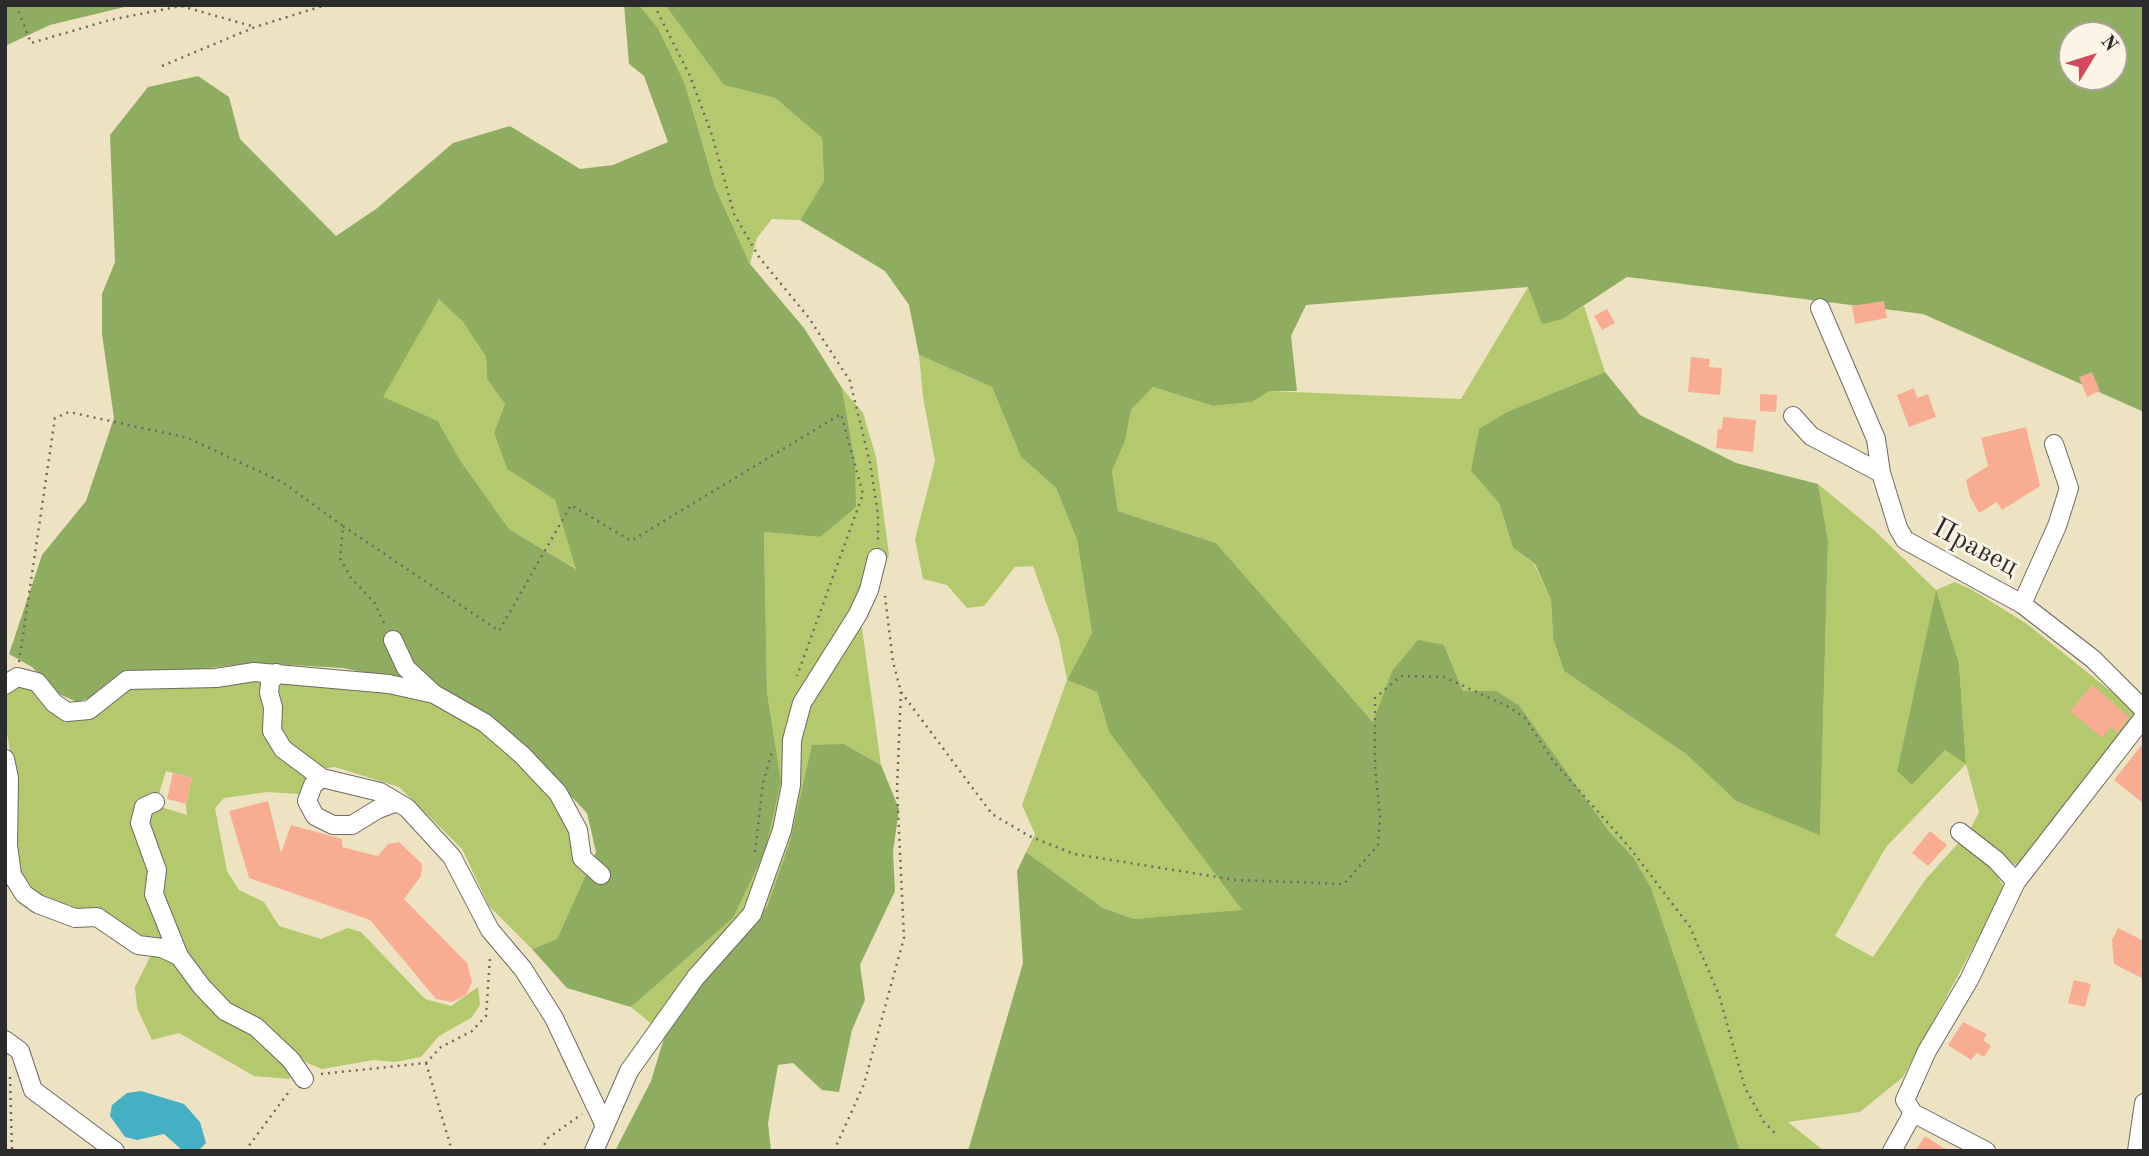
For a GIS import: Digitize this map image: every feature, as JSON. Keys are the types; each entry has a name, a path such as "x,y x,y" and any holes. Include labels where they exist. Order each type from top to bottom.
{"street":[{"name":"Правец","path":"1820,308 1876,439 1881,473 1898,528 1905,540 2022,604 2093,659 2144,709"},
{"path":"1793,416 1811,436 1881,473"},
{"path":"2022,604 2057,526 2069,488 2054,444"},
{"path":"594,1151 635,1062 695,977 752,914 782,830 790,785 792,740 802,704 858,614 877,558"},
{"path":"393,640 406,668 434,694 485,723 522,755 558,793 578,830 582,858 601,875"},
{"path":"276,673 270,683 269,693 273,708 272,731 284,749 323,778 380,792 407,808 452,857 490,930 523,969 554,1018 605,1126"},
{"path":"11,681 37,682 54,703 67,712 89,710 127,680 276,673 389,684 434,694"},
{"path":"1986,1151 1913,1113 1905,1100 1908,1089 1951,1006 1969,980 2016,882 2144,717"},
{"path":"5,759 9,778 8,845 12,875 24,894 38,904 75,918 97,917 138,945 162,948 179,957"},
{"path":"323,778 313,786 307,801 315,816 333,825 352,825 378,808 397,802"},
{"path":"155,802 144,807 140,823 157,870 155,894 179,957 225,1011 256,1027 291,1060 304,1079"},
{"path":"1960,832 1996,860 2016,882"},
{"path":"12,1046 33,1090 115,1151"},
{"path":"2137,1151 2144,1103"},
{"path":"1892,1151 1913,1113"}],"path":[{"path":"16,5 31,43 110,20 181,6 255,27"},
{"path":"162,66 255,27 326,5"},
{"path":"654,5 691,76 712,135 734,214 758,257 809,318 850,382 870,463 878,514 877,558"},
{"path":"11,681 55,418 69,412 103,417 188,438 282,482 499,631 571,505 631,541 841,414 863,494 797,676"},
{"path":"344,526 340,558 351,578 374,603 393,640"},
{"path":"834,1151 864,1084 904,938 897,788 901,692 893,662 885,591"},
{"path":"901,692 992,814 1029,836 1074,855 1236,880 1344,884 1378,845 1375,698 1401,676 1444,677 1509,707 1525,718 1553,761 1630,848 1690,927 1719,995 1745,1088 1764,1122 1775,1133"},
{"path":"755,863 763,783 776,738"},
{"path":"245,1151 295,1084 304,1079 336,1072 426,1063 441,1047 472,1031 486,1016 490,995 490,930"},
{"path":"12,1046 12,1151"},
{"path":"426,1063 452,1151"},
{"path":"541,1151 548,1138 595,1104"}],"green space":[{"path":"5,5 133,5 50,25 5,46"},
{"path":"624,5 639,5 658,28 685,84 715,187 750,264 804,328 842,388 855,462 856,507 820,537 764,532 767,692 781,781 765,851 733,918 631,1007 567,988 532,949 557,939 596,852 587,813 540,764 478,709 438,687 343,668 252,663 176,672 77,702 59,694 32,667 9,654 42,555 86,501 114,418 102,334 102,294 115,262 110,135 148,87 198,76 229,97 240,139 336,236 376,209 453,143 510,126 580,169 613,165 668,142 644,76 629,64","holes":["439,299 463,322 486,357 487,379 505,404 494,433 507,469 555,500 576,569 509,529 460,460 438,421 383,397"]},
{"path":"639,5 665,5 724,85 775,98 822,138 824,181 800,220 772,219 757,238 750,264 715,187 685,84 658,28"},
{"path":"665,5 2144,5 2144,412 1923,314 1627,277 1563,319 1542,324 1528,287 1306,305 1291,336 1297,391 1270,391 1252,402 1213,406 1153,387 1131,410 1125,441 1112,471 1118,511 1216,543 1373,722 1392,671 1418,640 1444,645 1463,691 1496,691 1519,705 1608,830 1633,857 1651,888 1740,1151 968,1151 1023,963 1017,871 1026,852 1103,908 1134,919 1242,910 1109,732 1097,692 1067,680 1092,633 1077,540 1056,488 1021,457 992,387 919,355 909,305 885,271 800,220 824,181 822,138 775,98 724,85"},
{"path":"1528,287 1563,319 1584,306 1605,372 1509,411 1471,471 1499,503 1513,548 1534,564 1551,600 1553,638 1564,671 1686,754 1736,801 1820,834 1828,540 1818,484 1874,530 1936,590 1955,582 1974,591 2027,624 2138,713 2018,867 1970,830 1979,812 1966,764 1886,847 1835,936 1873,957 1925,880 1961,840 1987,858 2005,889 1903,1077 1860,1112 1788,1122 1824,1151 1740,1151 1633,857 1608,830 1519,705 1496,691 1463,691 1444,645 1392,671 1374,723 1216,543 1118,511 1112,471 1125,441 1131,410 1153,387 1213,406 1252,402 1270,391 1461,399","holes":["1936,591 1959,663 1966,763 1945,750 1912,785 1897,771"]},
{"path":"439,298 463,322 486,357 487,379 505,404 494,433 507,469 555,500 577,569 509,529 460,460 438,421 382,398"},
{"path":"919,355 992,387 1021,457 1056,488 1077,540 1092,633 1067,680 1059,639 1033,566 1015,567 984,606 967,608 947,585 923,579 915,539 935,461 923,397"},
{"path":"1605,372 1640,415 1736,463 1818,484 1828,540 1820,835 1736,801 1686,754 1564,671 1553,638 1551,600 1535,564 1513,548 1499,503 1471,471 1479,429 1509,411"},
{"path":"842,388 863,413 876,457 889,555 861,621 881,765 844,744 791,838 767,907 685,997 665,1035 631,1007 733,918 781,781 767,692 764,532 820,537 855,462"},
{"path":"1936,590 1959,663 1966,764 1945,750 1912,785 1897,771"},
{"path":"262,679 267,735 284,755 312,776 299,794 267,792 224,798 215,808 227,871 239,890 264,902 279,926 321,939 348,928 361,932 425,999 451,1006 478,987 480,1005 471,1018 439,1036 421,1057 395,1062 374,1060 322,1069 300,1060 209,987 184,949 160,899 160,865 147,825 150,812 161,807 187,815 186,804 192,778 166,771 158,797 148,798 139,807 134,825 148,862 150,899 164,938 161,942 144,939 115,919 88,909 70,912 36,897 16,875 15,777 5,723 5,695 9,686 18,683 34,689 58,714 82,717 106,706 127,686"},
{"path":"284,679 396,692 445,705 509,752 556,800 588,870 557,939 532,949 489,906 462,849 399,787 335,767 320,769 286,744 278,733 274,689"},
{"path":"1067,680 1097,692 1109,732 1243,911 1134,919 1103,908 1026,852 1035,834 1022,805"},
{"path":"844,744 881,765 899,809 893,852 895,891 860,965 865,1000 852,1030 839,1092 822,1090 793,1063 778,1065 768,1123 771,1151 615,1151 651,1081 665,1035 685,997 767,907 791,838 812,745"},
{"path":"152,953 176,962 289,1067 290,1079 254,1076 179,1033 152,1040 137,1008 135,987"}],"water":[{"path":"141,1091 184,1104 200,1122 206,1143 198,1151 183,1151 164,1134 137,1140 125,1137 110,1116 112,1105 127,1093"}],"building":[{"path":"1884,301 1887,318 1855,324 1852,306"},
{"path":"1607,309 1615,323 1602,330 1594,316"},
{"path":"1691,357 1710,359 1709,367 1722,368 1720,395 1688,392"},
{"path":"2092,372 2100,391 2087,397 2079,377"},
{"path":"1914,388 1917,398 1928,394 1936,417 1909,427 1897,395"},
{"path":"1760,394 1777,395 1776,412 1760,411"},
{"path":"1723,417 1756,420 1753,452 1716,448 1718,429 1722,429"},
{"path":"2026,427 2040,486 2002,510 1997,502 1979,513 1970,497 1966,480 1988,466 1981,438"},
{"path":"2092,685 2129,717 2117,733 2111,727 2102,738 2070,711"},
{"path":"2144,742 2144,804 2114,780"},
{"path":"173,773 192,778 186,804 167,799"},
{"path":"268,801 281,853 291,825 342,839 342,847 378,856 388,844 399,842 422,864 421,876 404,899 467,963 472,982 466,995 452,1002 436,999 370,920 249,878 229,811"},
{"path":"1930,831 1947,845 1928,866 1912,853"},
{"path":"2118,928 2144,941 2144,979 2114,964 2112,940"},
{"path":"2074,980 2091,984 2085,1007 2068,1003"},
{"path":"1963,1022 1987,1034 1983,1040 1991,1046 1984,1057 1977,1053 1971,1060 1948,1045"},
{"path":"1925,1136 1948,1151 1915,1151"}]}
